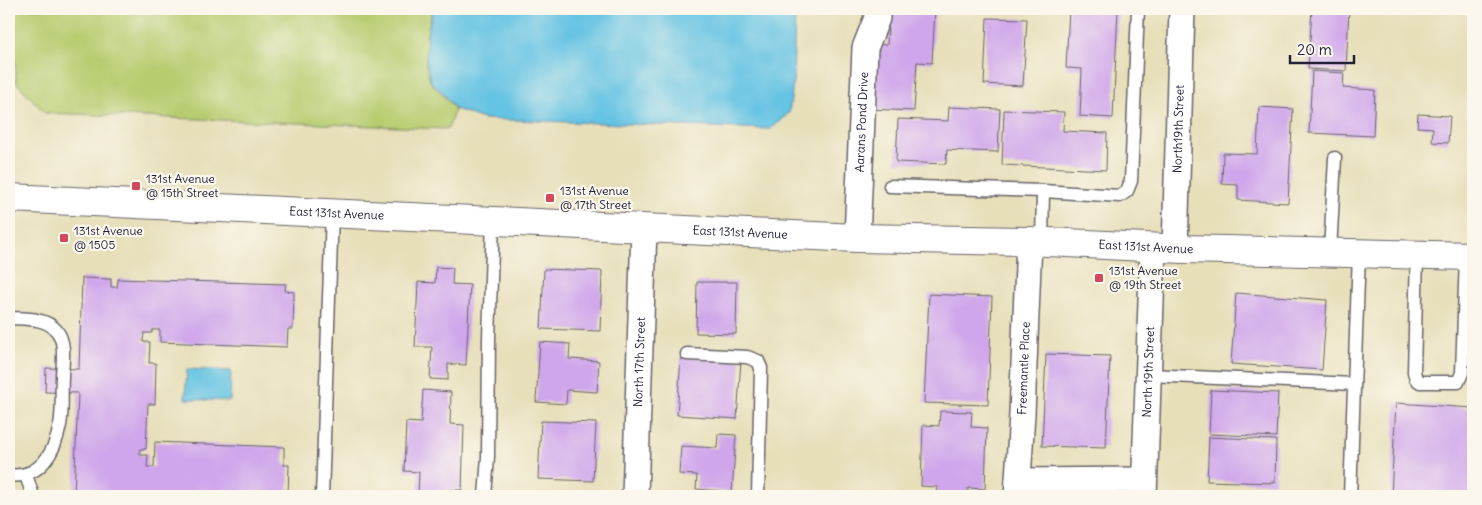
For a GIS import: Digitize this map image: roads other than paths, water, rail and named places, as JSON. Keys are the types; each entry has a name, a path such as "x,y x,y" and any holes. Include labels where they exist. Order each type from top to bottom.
{"street":[{"name":"Aarans Pond Drive","path":"857,238 865,48 877,18 877,9"},
{"name":"North19th Street","path":"1164,248 1182,9"},
{"name":"East 131st Avenue","path":"9,198 857,238 1035,241 1164,248 1470,256"},
{"name":"North 17th Street","path":"635,496 644,228"},
{"name":"Freemantle Place","path":"1018,489 1026,300 1035,241"},
{"name":"North 19th Street","path":"1144,488 1148,375 1164,248"},
{"path":"1018,489 1144,488"}],"lane":[{"path":"890,186 1043,191 1120,196 1127,191 1131,181 1138,9"},
{"path":"1330,252 1335,158"},
{"path":"1035,241 1043,191"},
{"path":"322,496 332,213"},
{"path":"486,496 493,221"},
{"path":"1350,496 1359,254"},
{"path":"1417,255 1414,372 1416,379 1420,382 1458,382 1462,373 1470,256"},
{"path":"9,318 35,320 47,324 57,330 63,344 60,424 52,452 37,469 26,475 9,475"},
{"path":"687,354 747,357 758,362 761,368 758,496"},
{"path":"1148,375 1354,384"},
{"path":"26,475 33,496"}],"water":[{"path":"433,9 795,9 793,84 789,113 770,129 483,119 455,109 442,92 431,82 426,63 427,35"},
{"path":"187,369 231,371 230,401 185,399"}],"place":[{"name":"131st Avenue @ 15th Street","path":"136,186"},
{"name":"131st Avenue @ 17th Street","path":"550,198"},
{"name":"131st Avenue @ 1505","path":"64,238"},
{"name":"131st Avenue @ 19th Street","path":"1099,278"}]}
